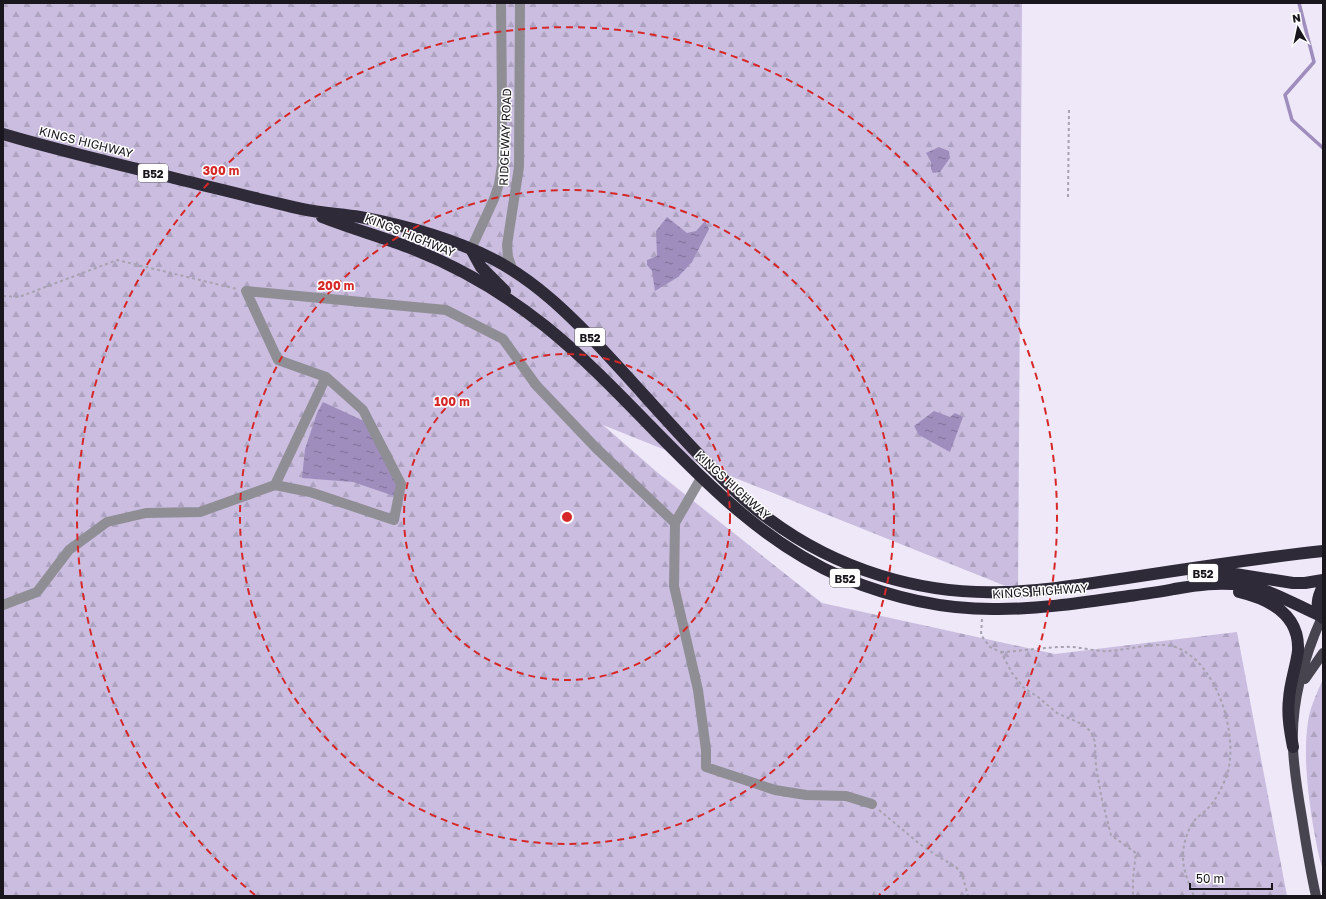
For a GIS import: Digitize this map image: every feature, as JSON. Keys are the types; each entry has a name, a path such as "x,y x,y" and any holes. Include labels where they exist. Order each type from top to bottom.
{"highway":[{"name":"KINGS HIGHWAY","path":"3,134 89,158 303,210 372,220 417,231 471,249 490,258 514,271 547,295 573,318 733,490 770,520 807,544 837,559 871,573 894,580 941,589 976,592 1001,592 1045,589 1323,551"},
{"name":"KINGS HIGHWAY","path":"303,210 395,242 431,257 483,283 532,316 562,340 604,380 701,478 760,529 792,551 826,570 863,585 907,598 938,605 983,609 1018,609 1056,606 1208,584 1244,585 1275,594 1322,617"},
{"path":"471,249 477,261 484,270 532,316"},
{"name":"B52","path":"1083,584 1126,583 1210,573 1235,574 1292,583 1305,583 1323,580"},
{"path":"1322,617 1319,611 1318,601 1323,587"},
{"path":"1174,590 1224,591 1246,594 1274,606 1288,617 1295,633 1298,647 1288,706 1289,727 1293,747"}],"main road":[{"path":"1316,896 1299,798 1293,747 1294,719 1299,688 1312,642 1322,617"},
{"path":"1299,688 1318,658 1323,653"}],"street":[{"name":"RIDGEWAY ROAD","path":"471,249 494,199 499,184 502,165 501,3"},
{"name":"RIDGEWAY ROAD","path":"514,271 508,257 508,246 519,167 520,3"},
{"path":"3,605 37,592 69,550 108,522 146,514 200,512 275,484 310,492 394,520 401,484 363,410 326,377 278,360 246,291"},
{"path":"246,291 446,310 503,339 536,385 596,448 675,523"},
{"path":"275,484 326,377"},
{"path":"701,478 675,523 674,586 698,690 706,750 706,767 775,790 806,795 846,796 872,804"}],"path":[{"path":"1068,198 1069,109"},
{"path":"3,296 19,297 117,260 246,291"},
{"path":"983,609 981,635 990,647 1001,652 1073,647 1108,651 1158,644 1177,647 1193,657 1204,668 1223,702 1229,736 1230,755 1227,774 1220,790 1211,806 1195,820 1187,833 1183,850 1184,867 1194,896"},
{"path":"1001,652 1012,673 1024,688 1038,697 1057,713 1084,725 1091,732 1095,742 1096,767 1102,800 1111,835 1136,853 1133,878 1133,896"},
{"path":"872,804 921,845 956,867 962,874 968,896"}],"green space":[{"path":"3,3 1022,3 1018,591 603,425 658,473 822,603 1055,654 1237,632 1287,896 3,896"},
{"path":"1323,679 1323,870 1317,848 1311,813 1306,748 1310,711"}],"water":[{"path":"939,147 949,151 950,158 940,172 933,173 931,169 931,162 926,153"},
{"path":"667,217 687,233 696,231 705,221 709,229 692,262 678,277 655,291 652,271 647,265 647,260 657,256 656,231"},
{"path":"323,402 366,422 403,479 394,496 353,482 302,478 305,449 317,413"},
{"path":"934,411 950,417 955,413 963,417 950,452 919,435 914,426"}],"waterway":[{"path":"1299,3 1314,62 1285,95 1292,120 1323,148"}]}
